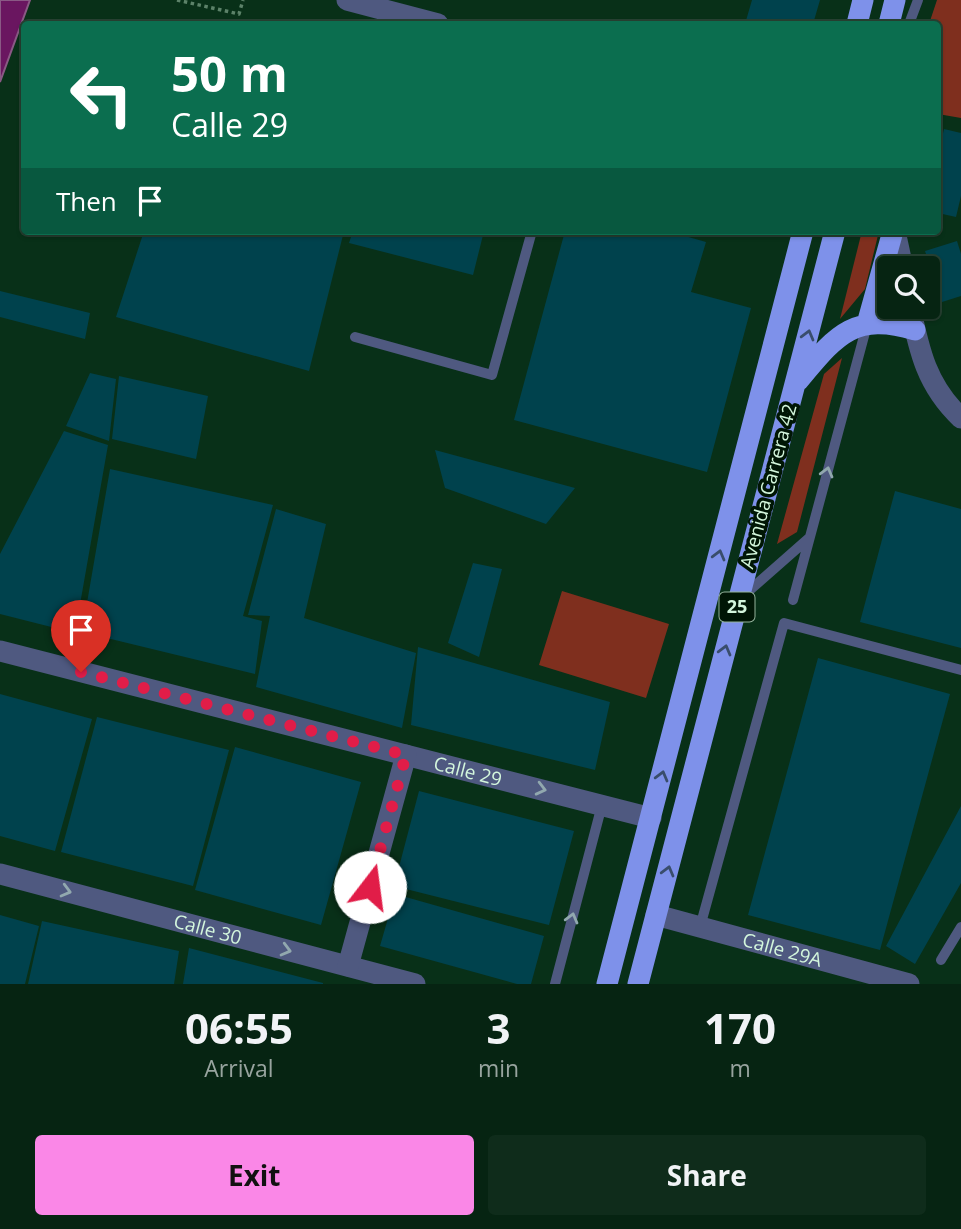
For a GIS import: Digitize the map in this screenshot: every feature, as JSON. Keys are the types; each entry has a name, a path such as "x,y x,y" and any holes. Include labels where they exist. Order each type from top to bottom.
{"highway":[{"path":"858,21 863,0"},
{"path":"890,21 895,0"},
{"name":"Avenida Carrera 42","path":"607,984 802,235"},
{"name":"Avenida Carrera 42","path":"638,984 834,235"},
{"path":"867,324 893,235"},
{"path":"794,386 834,341 851,329 867,324 893,324 915,330"},
{"path":"630,984 631,894"}],"street":[{"path":"347,0 427,21"},
{"path":"895,235 900,256"},
{"path":"913,319 934,387 956,408"},
{"name":"Calle 29","path":"0,651 651,818"},
{"path":"348,966 406,755"},
{"name":"Calle 30","path":"0,874 415,984"},
{"name":"Calle 29A","path":"656,915 909,984"}],"lane":[{"path":"910,21 918,0"},
{"path":"355,337 492,375 531,235"},
{"path":"793,600 867,324"},
{"path":"738,600 809,538"},
{"path":"700,927 784,623 961,670"},
{"path":"555,984 602,805"},
{"path":"941,960 961,927"}],"path":[{"path":"177,0 239,14 243,0"}],"shaded area":[{"path":"0,0 30,0 21,21 0,82"},
{"path":"937,0 961,0 961,118 941,115 941,21 930,21"},
{"path":"861,235 878,235 865,289 840,319"},
{"path":"842,358 797,532 777,544 824,374"},
{"path":"562,591 669,624 646,698 539,665"}],"building":[{"path":"752,0 820,0 814,21 746,21"},
{"path":"944,129 961,133 961,196 956,217 941,214 941,142"},
{"path":"143,235 343,235 309,371 116,317"},
{"path":"352,235 483,235 473,275 349,243"},
{"path":"564,235 685,235 706,242 691,292 751,308 707,472 514,420"},
{"path":"957,241 961,254 961,296 942,302 940,256 927,256 925,251"},
{"path":"0,291 90,313 85,339 0,317"},
{"path":"90,373 116,379 109,441 66,426"},
{"path":"119,376 208,396 196,459 112,439"},
{"path":"64,431 108,445 75,633 0,614 0,554"},
{"path":"435,450 575,488 546,524 445,488"},
{"path":"110,469 273,505 243,616 262,621 255,674 82,632"},
{"path":"895,491 961,509 961,648 860,622"},
{"path":"276,509 326,524 304,618 416,653 402,728 256,687 270,616 248,615"},
{"path":"473,563 502,569 479,657 448,643"},
{"path":"418,647 610,702 595,770 411,725"},
{"path":"818,658 950,694 880,950 748,915"},
{"path":"0,694 92,719 55,851 0,836"},
{"path":"97,717 229,750 193,886 61,852"},
{"path":"235,747 361,782 321,925 195,890"},
{"path":"419,791 574,831 549,925 394,886"},
{"path":"961,806 961,883 915,964 886,946"},
{"path":"395,894 544,936 531,984 517,984 380,946"},
{"path":"0,915 39,926 25,984 0,984"},
{"path":"42,921 179,951 174,984 28,984"},
{"path":"189,948 323,983 323,984 183,984"}],"route":[{"path":"81,672 406,755 370,887"}]}
